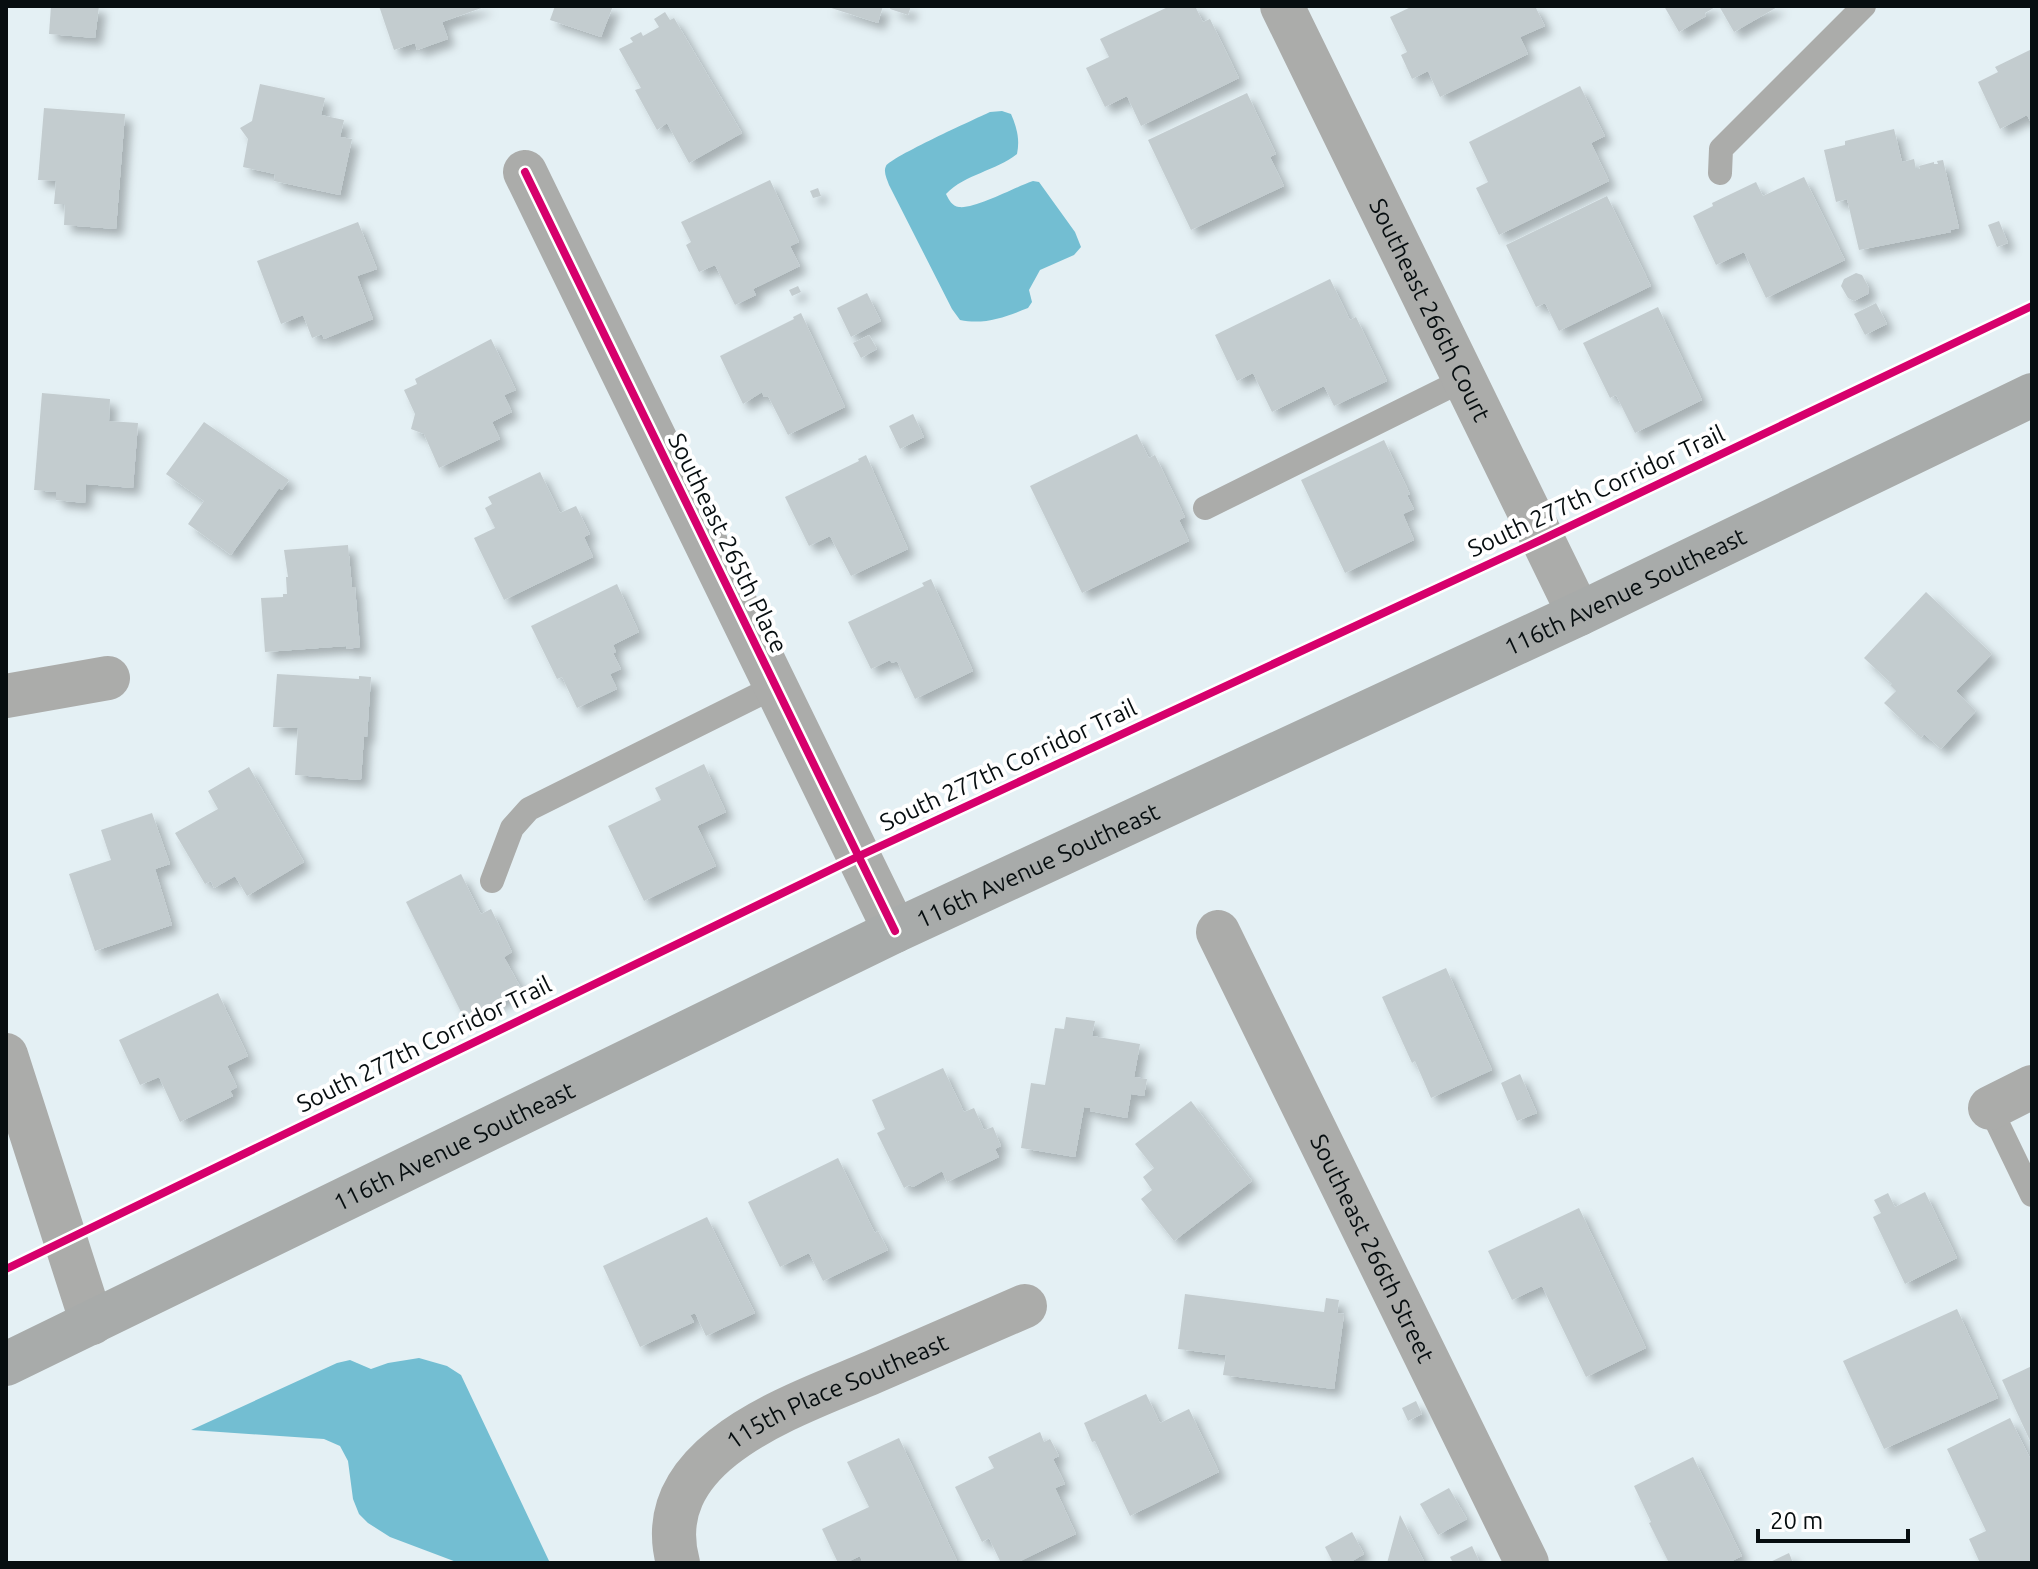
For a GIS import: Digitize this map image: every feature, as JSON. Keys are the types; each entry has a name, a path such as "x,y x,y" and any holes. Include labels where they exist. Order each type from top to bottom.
{"main road":[{"name":"116th Avenue Southeast","path":"6,1364 895,931 1579,614 2032,395"}],"street":[{"name":"Southeast 266th Court","path":"1282,6 1579,614"},
{"name":"Southeast 265th Place","path":"525,172 895,931"},
{"path":"6,696 108,678"},
{"name":"Southeast 266th Street","path":"1218,932 1527,1563"},
{"path":"6,1055 92,1323"},
{"path":"1990,1108 2032,1087"},
{"name":"115th Place Southeast","path":"678,1563 674,1549 677,1507 694,1477 727,1443 773,1415 1025,1306"}],"lane":[{"path":"1720,173 1721,149 1864,6"},
{"path":"1205,508 1465,379"},
{"path":"492,881 512,828 529,809 776,686"},
{"path":"1990,1108 2032,1195"}],"water":[{"path":"990,112 1011,114 1015,124 1017,154 954,187 946,194 948,198 957,206 966,207 1033,181 1039,182 1075,232 1081,247 1074,255 1040,270 1029,290 1032,302 1028,308 986,321 960,320 889,185 885,168 891,161 934,138"},
{"path":"419,1358 447,1366 461,1375 550,1563 459,1563 390,1537 359,1514 353,1499 348,1461 340,1446 324,1439 191,1430 337,1363 350,1360 371,1369"}],"building":[{"path":"51,6 99,6 95,38 49,34"},
{"path":"379,6 487,6 442,22 448,39 417,50 415,43 394,50"},
{"path":"555,6 613,6 601,37 550,20"},
{"path":"825,6 883,6 878,23"},
{"path":"891,6 911,6 908,15 890,9"},
{"path":"1170,6 1195,6 1203,22 1210,19 1239,78 1141,126 1127,96 1105,107 1086,68 1109,57 1100,39"},
{"path":"1413,6 1535,6 1545,26 1520,37 1528,54 1440,97 1428,71 1412,79 1401,55 1407,52 1390,17"},
{"path":"1664,6 1717,6 1679,32"},
{"path":"1719,6 1779,6 1734,32"},
{"path":"665,12 670,20 674,18 742,133 689,163 667,123 657,130 635,90 641,88 619,49 633,42 630,38 641,32 643,36 659,27 654,19"},
{"path":"2032,49 2032,125 2027,115 2000,129 1978,82 1998,72 1995,67"},
{"path":"260,84 325,98 321,115 344,120 340,137 352,139 340,195 274,181 275,174 243,167 248,139 240,128 252,121"},
{"path":"1580,86 1605,136 1591,143 1609,181 1499,235 1476,188 1488,182 1469,142"},
{"path":"1247,93 1276,154 1270,157 1284,186 1191,230 1148,140"},
{"path":"44,108 125,114 116,229 64,225 65,204 54,204 56,181 38,180"},
{"path":"1894,129 1902,162 1914,159 1916,169 1920,169 1919,166 1934,162 1938,164 1937,161 1943,160 1959,228 1859,250 1847,199 1836,202 1824,150 1845,145 1845,141"},
{"path":"1804,177 1845,260 1766,298 1744,252 1716,265 1693,216 1713,206 1712,203 1756,182 1763,196"},
{"path":"770,180 799,242 790,246 800,266 753,289 756,295 735,305 715,265 699,272 686,245 691,242 681,222"},
{"path":"818,188 821,196 813,198 810,191"},
{"path":"1607,196 1651,286 1559,331 1545,303 1536,307 1506,245"},
{"path":"1999,221 2008,243 1997,247 1988,225"},
{"path":"358,222 377,269 357,276 373,319 324,339 322,334 312,338 303,315 281,324 257,261"},
{"path":"1856,273 1862,275 1869,288 1868,294 1854,301 1848,298 1841,286 1844,279"},
{"path":"1330,279 1350,320 1356,317 1387,381 1334,406 1324,386 1272,412 1253,373 1237,381 1215,335"},
{"path":"798,286 801,292 792,296 789,290"},
{"path":"867,293 881,321 851,337 837,308"},
{"path":"1876,303 1887,324 1865,335 1854,314"},
{"path":"1658,307 1702,400 1635,433 1616,395 1610,398 1583,343"},
{"path":"801,313 845,407 788,435 768,396 764,397 762,392 743,404 720,356"},
{"path":"869,335 877,349 861,358 853,343"},
{"path":"491,339 516,390 504,395 512,412 492,422 500,439 439,468 424,434 411,429 415,414 404,390 417,384 415,379"},
{"path":"42,393 110,399 109,421 138,423 133,488 86,484 85,503 56,500 56,492 34,490"},
{"path":"913,414 924,437 900,449 889,426"},
{"path":"204,422 289,480 282,490 279,488 231,555 188,524 204,501 166,474"},
{"path":"1137,434 1149,458 1155,455 1185,517 1179,520 1189,541 1082,593 1030,486"},
{"path":"1384,440 1410,494 1407,495 1414,509 1403,514 1414,540 1345,573 1301,480"},
{"path":"866,455 908,549 851,576 830,536 809,546 785,497"},
{"path":"540,472 560,513 576,506 590,534 584,537 593,557 504,600 474,538 495,528 485,508 492,504 488,497"},
{"path":"348,545 360,647 265,652 261,598 287,594 284,550"},
{"path":"931,579 973,671 915,699 897,661 892,663 890,660 871,669 848,622 924,586 922,583"},
{"path":"617,584 639,632 613,645 616,652 613,653 621,669 610,674 617,689 577,708 562,677 557,679 531,626"},
{"path":"1926,592 1992,654 1956,691 1976,711 1941,749 1924,734 1921,738 1884,703 1896,691 1864,658"},
{"path":"277,674 371,677 361,780 295,775 298,728 273,727"},
{"path":"704,764 726,812 697,826 716,866 644,901 608,826 661,800 655,788"},
{"path":"249,767 304,862 247,896 235,876 214,888 211,881 205,884 175,833 218,809 208,791"},
{"path":"152,813 170,864 155,869 172,925 95,951 69,874 111,860 101,830"},
{"path":"461,874 481,914 491,909 512,952 504,957 522,990 464,1018 406,902"},
{"path":"1446,968 1492,1070 1431,1098 1382,997"},
{"path":"218,993 248,1056 227,1066 237,1087 230,1091 233,1096 180,1122 159,1077 140,1085 119,1040"},
{"path":"1066,1017 1095,1021 1092,1036 1140,1044 1134,1077 1147,1079 1144,1096 1131,1094 1127,1118 1084,1107 1075,1157 1021,1148 1031,1083 1045,1085 1055,1028 1064,1029"},
{"path":"943,1068 964,1112 974,1108 984,1130 993,1127 1001,1146 995,1149 999,1157 947,1182 942,1171 913,1187 909,1185 904,1188 877,1133 885,1129 872,1100"},
{"path":"1520,1074 1537,1113 1517,1121 1501,1083"},
{"path":"1191,1101 1252,1181 1174,1241 1141,1199 1152,1190 1143,1177 1154,1168 1135,1144"},
{"path":"838,1158 875,1233 878,1231 888,1250 823,1281 809,1253 780,1267 748,1202"},
{"path":"1925,1192 1957,1258 1905,1284 1873,1217 1881,1213 1874,1200 1888,1193 1895,1207"},
{"path":"1579,1208 1646,1348 1586,1377 1542,1286 1512,1300 1488,1251"},
{"path":"707,1217 755,1313 706,1336 695,1313 690,1315 694,1322 640,1347 603,1266"},
{"path":"1185,1294 1324,1312 1326,1298 1339,1300 1337,1313 1344,1314 1334,1389 1223,1375 1226,1355 1178,1349"},
{"path":"1957,1309 1998,1398 1884,1449 1843,1361"},
{"path":"2032,1366 2032,1445 2002,1380"},
{"path":"1146,1394 1160,1423 1189,1409 1219,1472 1130,1516 1084,1423"},
{"path":"1416,1401 1422,1414 1408,1421 1402,1408"},
{"path":"2010,1418 2032,1462 2032,1563 1980,1563 1969,1539 1986,1531 1947,1449"},
{"path":"1040,1432 1044,1442 1050,1439 1059,1456 1053,1459 1065,1484 1055,1488 1076,1534 1016,1563 1001,1563 989,1538 982,1542 955,1487 994,1468 988,1457"},
{"path":"899,1438 958,1563 863,1563 860,1556 838,1563 822,1529 869,1507 847,1462"},
{"path":"1693,1457 1742,1556 1728,1563 1669,1563 1634,1486"},
{"path":"1449,1488 1467,1519 1438,1535 1420,1504"},
{"path":"1400,1515 1425,1563 1387,1563"},
{"path":"1352,1532 1364,1554 1349,1563 1333,1563 1325,1547"},
{"path":"1472,1546 1480,1563 1453,1563 1450,1557"},
{"path":"1789,1553 1793,1563 1768,1563"}],"cycle path":[{"path":"525,172 895,931"},
{"name":"South 277th Corridor Trail","path":"6,1269 859,856 1543,539 2032,306"}]}
